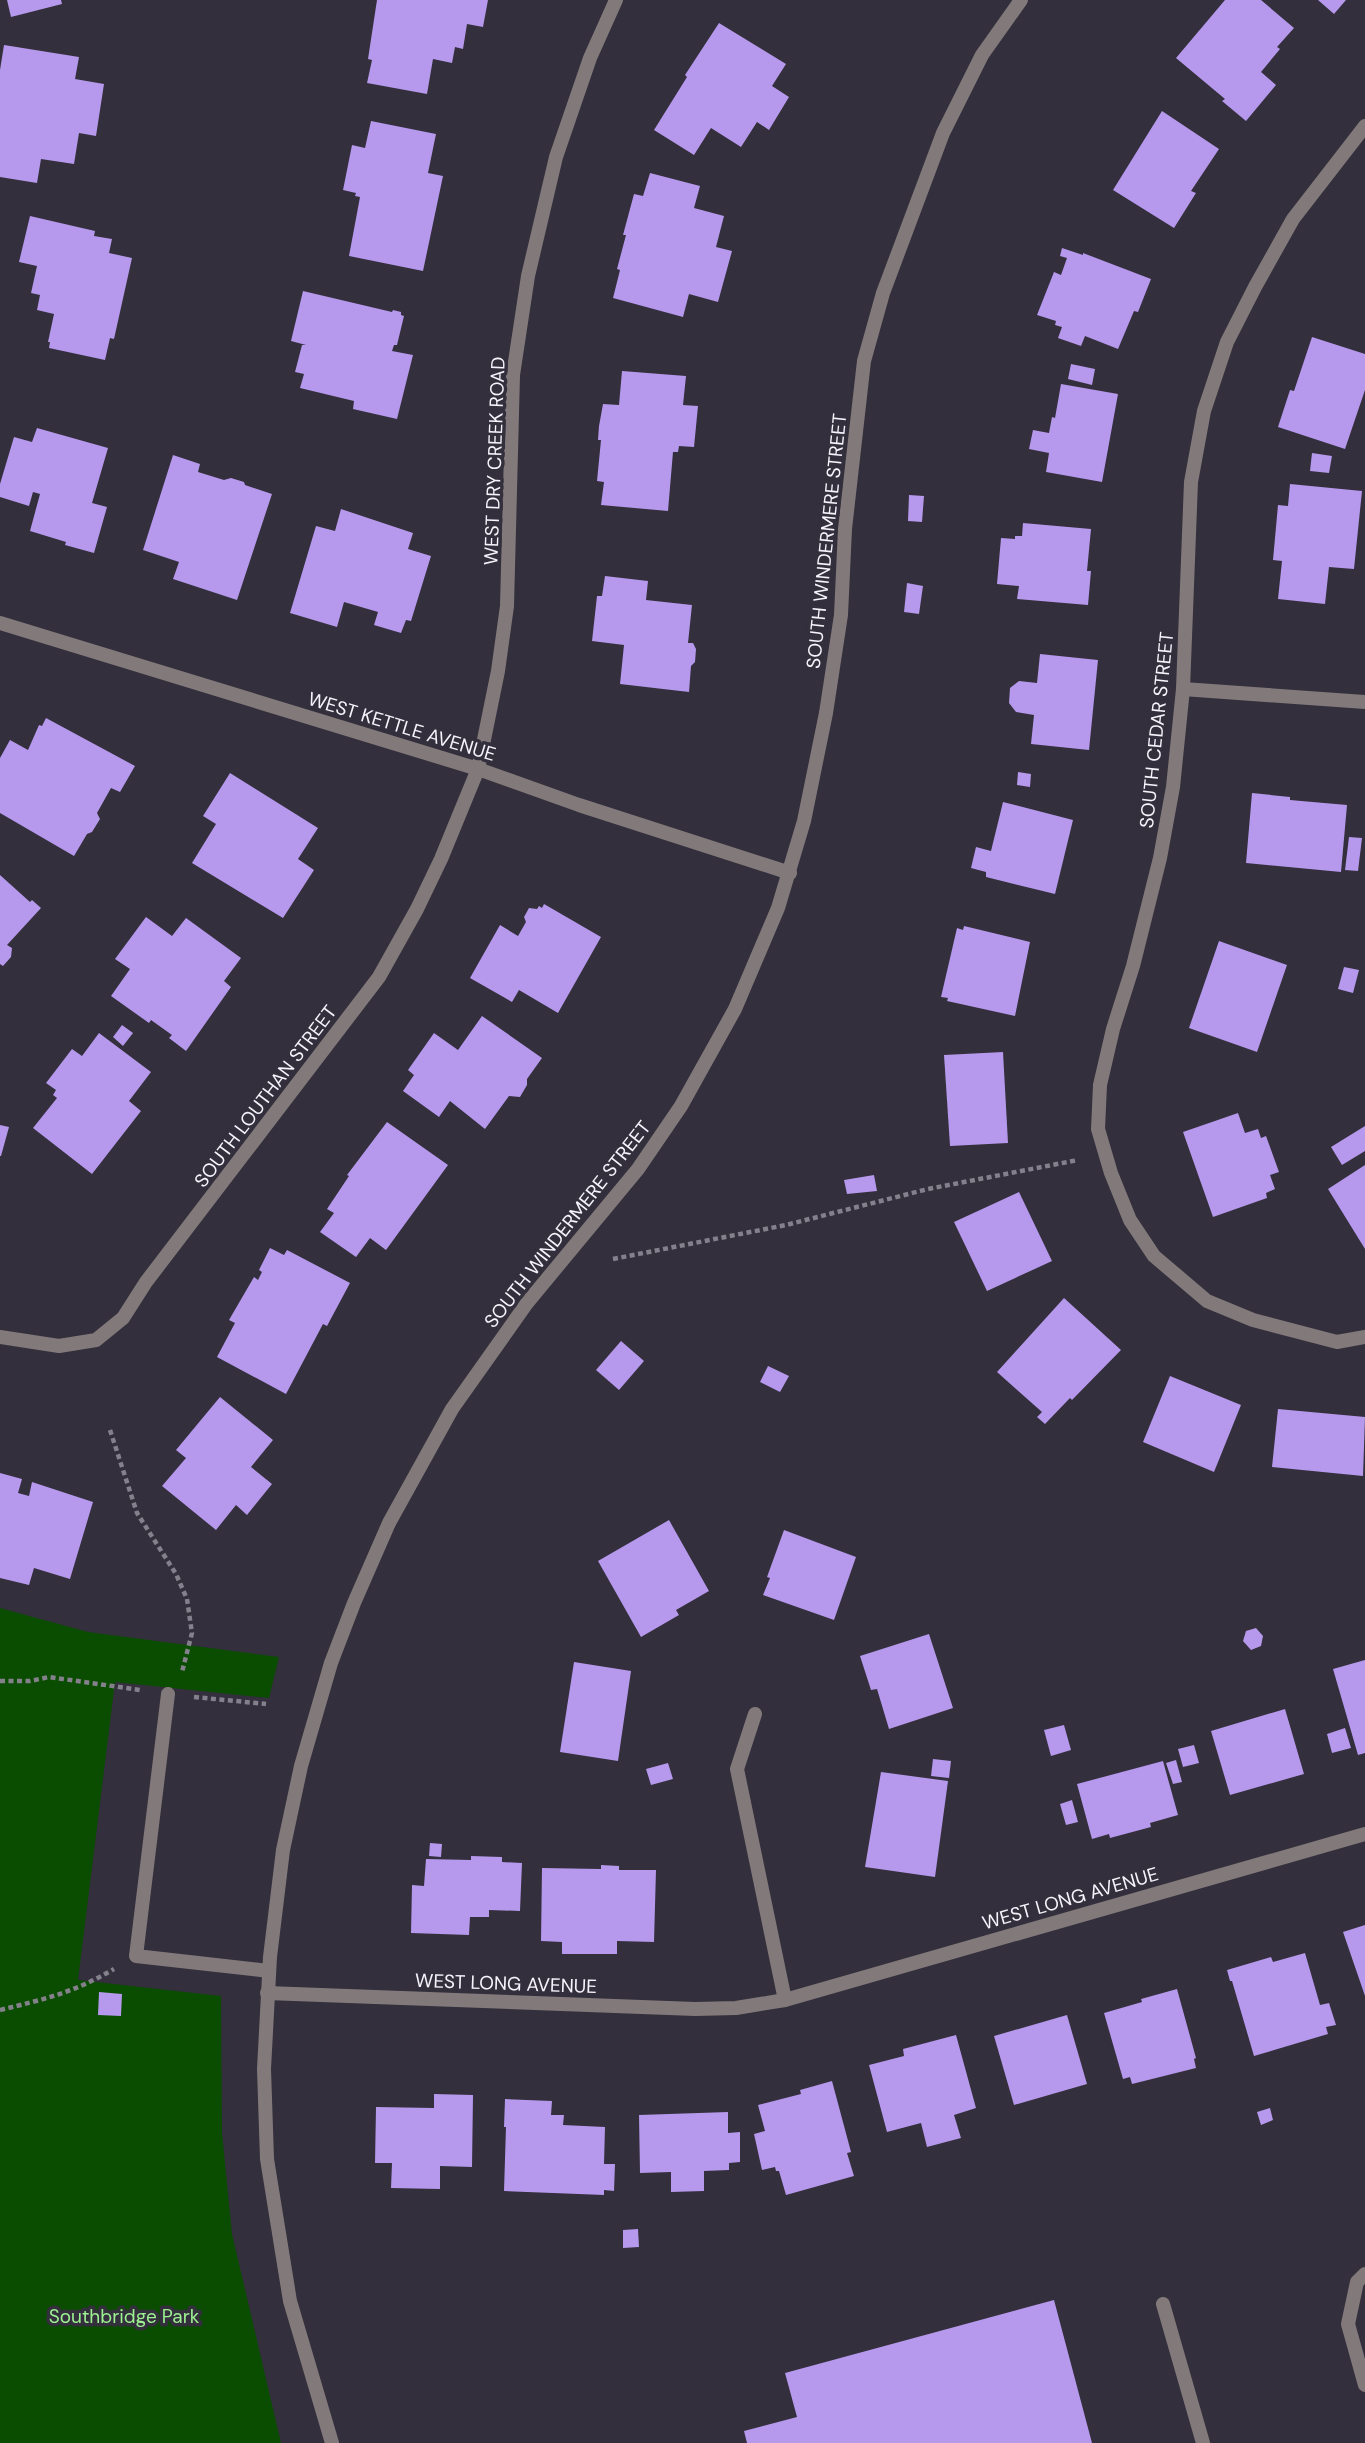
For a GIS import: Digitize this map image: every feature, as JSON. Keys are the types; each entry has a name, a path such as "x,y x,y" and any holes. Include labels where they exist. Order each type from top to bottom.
{"street":[{"name":"WEST DRY CREEK ROAD","path":"478,769 508,606 513,375 528,276 556,158 590,58 616,0"},
{"name":"SOUTH WINDERMERE STREET","path":"332,2443 289,2301 267,2159 264,2069 267,1993 283,1850 301,1766 331,1663 389,1523 452,1409 527,1303 638,1169 681,1106 735,1009 778,908 804,821 826,713 841,615 845,528 864,361 883,293 943,133 982,55 1021,0"},
{"name":"SOUTH CEDAR STREET","path":"1365,125 1293,219 1227,342 1204,411 1191,482 1183,689 1173,787 1160,858 1100,1085 1098,1129 1130,1220 1154,1256 1207,1301 1253,1320 1337,1342 1365,1337"},
{"name":"WEST KETTLE AVENUE","path":"0,623 478,769 579,805 790,873"},
{"path":"1183,689 1365,702"},
{"name":"SOUTH LOUTHAN STREET","path":"0,1336 59,1346 96,1340 123,1318 146,1282 379,977 441,859 478,769"},
{"path":"172,1694 136,1956 269,1971"},
{"path":"755,1713 737,1769 785,2000"},
{"name":"WEST LONG AVENUE","path":"267,1993 695,2009 736,2008 785,2000 1365,1834"},
{"path":"1365,2274 1357,2282 1349,2324 1365,2385"},
{"path":"1163,2304 1203,2443"}],"path":[{"path":"613,1259 786,1225 928,1189 1077,1160 1105,1152"},
{"path":"110,1430 137,1513 176,1574 187,1599 192,1633 172,1694"},
{"path":"0,1681 30,1681 49,1677 266,1704"},
{"path":"0,2010 85,1986 136,1956"}],"green space":[{"name":"Southbridge Park","path":"0,1608 88,1632 279,1657 269,1698 115,1682 78,1980 221,1996 222,2133 232,2234 281,2443 0,2443"}],"building":[{"path":"7,0 61,0 62,4 11,17"},
{"path":"377,0 488,0 483,27 467,24 463,49 455,47 452,63 433,59 427,94 367,83 372,60 368,59"},
{"path":"1225,0 1261,0 1294,28 1277,47 1280,49 1261,72 1276,85 1246,121 1222,101 1225,99 1176,58"},
{"path":"1318,0 1346,0 1334,14"},
{"path":"719,23 786,64 772,86 789,97 769,130 757,122 741,147 711,128 694,155 654,130"},
{"path":"4,45 79,57 75,79 104,84 96,136 79,133 74,164 41,159 37,183 0,177 0,70"},
{"path":"1162,111 1219,149 1191,191 1196,193 1174,228 1113,190"},
{"path":"371,121 436,134 428,173 443,176 423,271 349,256 360,197 355,196 356,193 343,190 352,145 365,148"},
{"path":"650,173 700,186 694,208 724,216 716,247 732,251 718,302 689,294 683,317 613,298 626,235 623,235 634,194 643,196"},
{"path":"30,216 95,231 94,236 112,239 109,253 132,258 114,339 110,338 105,360 49,348 54,314 37,310 40,295 31,293 37,266 19,262"},
{"path":"1062,248 1083,253 1151,279 1138,312 1134,311 1118,349 1085,336 1081,346 1058,338 1062,327 1055,325 1056,321 1037,315 1054,272 1061,275 1067,258 1060,256"},
{"path":"303,291 392,312 393,310 404,316 397,345 394,345 392,351 413,355 397,419 353,409 354,401 300,388 304,374 295,372 302,345 306,345 291,341"},
{"path":"1312,337 1365,354 1365,390 1345,449 1278,427 1290,390 1294,391"},
{"path":"1071,364 1095,369 1092,385 1068,379"},
{"path":"622,371 686,376 683,405 698,406 694,447 679,446 678,452 673,452 668,511 601,505 604,482 597,481 601,440 598,440 599,426 603,404 619,405"},
{"path":"1061,384 1118,394 1102,482 1046,472 1049,453 1029,449 1033,430 1049,433 1052,417 1055,418"},
{"path":"37,428 108,448 92,503 107,507 94,553 30,531 40,494 33,492 29,506 0,497 0,484 14,437 32,442"},
{"path":"1312,453 1332,456 1329,473 1310,471"},
{"path":"173,455 200,464 198,472 224,480 231,478 272,494 237,600 173,579 179,562 143,550"},
{"path":"1290,484 1362,491 1354,569 1329,567 1325,604 1278,599 1282,561 1273,560 1278,505 1288,506"},
{"path":"909,495 924,496 922,522 908,521"},
{"path":"341,509 413,533 408,549 431,556 411,621 406,620 401,633 374,625 378,612 344,602 337,627 290,613 316,526 335,531"},
{"path":"1023,523 1091,529 1087,571 1091,571 1088,605 1017,599 1019,586 997,584 1001,538 1015,539 1015,536 1022,536"},
{"path":"605,576 648,581 646,600 692,605 688,643 693,643 696,649 695,662 691,666 689,692 620,684 624,645 592,641 597,596 602,596"},
{"path":"907,583 923,586 919,614 904,612"},
{"path":"1040,654 1098,660 1089,750 1031,744 1034,715 1016,712 1009,703 1010,688 1019,681 1037,683"},
{"path":"46,718 135,766 120,792 111,788 97,813 100,819 74,856 0,813 0,758 10,740 28,750 39,725 42,726"},
{"path":"1018,772 1031,774 1030,787 1017,785"},
{"path":"230,773 318,828 298,859 314,870 283,918 192,863 216,824 203,816"},
{"path":"1252,793 1290,797 1290,800 1347,805 1341,872 1246,863"},
{"path":"1003,802 1073,820 1055,894 986,877 986,872 971,868 976,847 991,851"},
{"path":"1349,837 1362,838 1358,871 1345,870"},
{"path":"0,875 30,902 32,900 41,908 7,945 12,948 11,957 3,966 0,964"},
{"path":"544,904 601,937 558,1013 519,990 512,1002 470,978 500,925 518,936 526,922 524,917 529,908 542,908"},
{"path":"146,917 172,936 186,918 241,958 224,981 231,987 186,1051 169,1038 172,1035 151,1020 149,1023 111,996 130,969 115,959"},
{"path":"964,926 1030,942 1015,1016 947,1001 948,998 941,997 957,928 963,930"},
{"path":"1219,941 1287,965 1257,1052 1189,1028"},
{"path":"1344,967 1359,970 1353,993 1338,989"},
{"path":"482,1016 542,1058 527,1079 527,1085 520,1097 509,1096 485,1129 450,1101 439,1117 403,1091 414,1075 408,1070 434,1033 458,1050"},
{"path":"122,1025 133,1033 123,1046 113,1037"},
{"path":"99,1033 151,1072 129,1101 141,1111 92,1174 33,1128 57,1098 53,1095 56,1090 46,1083 72,1049 82,1056"},
{"path":"1003,1052 1008,1143 950,1146 944,1055"},
{"path":"1238,1113 1245,1133 1258,1129 1261,1138 1266,1136 1279,1172 1270,1175 1275,1189 1266,1193 1267,1198 1213,1217 1183,1132"},
{"path":"387,1122 448,1165 386,1250 370,1238 356,1257 320,1232 334,1213 327,1209 349,1176 347,1175"},
{"path":"0,1125 9,1127 1,1156 0,1156"},
{"path":"1365,1126 1365,1151 1342,1165 1331,1147"},
{"path":"1365,1165 1365,1249 1328,1189"},
{"path":"874,1175 877,1191 847,1194 844,1180"},
{"path":"1019,1192 1052,1261 987,1291 954,1222"},
{"path":"270,1248 284,1255 287,1250 350,1283 327,1326 323,1324 286,1394 217,1357 235,1323 229,1320 254,1277 258,1280 262,1272 259,1270"},
{"path":"1064,1298 1121,1350 1045,1424 1037,1417 1042,1412 997,1372"},
{"path":"621,1341 644,1361 619,1390 596,1370"},
{"path":"768,1366 789,1376 780,1392 760,1382"},
{"path":"1170,1376 1241,1405 1214,1472 1143,1442"},
{"path":"220,1397 273,1440 251,1467 272,1484 247,1515 236,1505 216,1530 162,1486 186,1458 176,1450"},
{"path":"1278,1409 1365,1417 1363,1476 1272,1467"},
{"path":"0,1473 22,1479 18,1493 29,1496 32,1482 93,1502 70,1579 34,1568 29,1585 0,1578"},
{"path":"669,1520 709,1591 676,1610 679,1615 641,1637 598,1561"},
{"path":"784,1530 856,1557 834,1620 763,1595"},
{"path":"1256,1628 1263,1636 1261,1646 1251,1650 1243,1641 1246,1631"},
{"path":"929,1634 953,1708 889,1729 877,1689 871,1690 860,1656"},
{"path":"1365,1660 1365,1753 1358,1755 1333,1669"},
{"path":"574,1662 631,1671 618,1761 560,1752"},
{"path":"1285,1709 1304,1774 1230,1795 1211,1731"},
{"path":"1064,1725 1071,1750 1051,1756 1044,1730"},
{"path":"1345,1728 1351,1748 1332,1753 1327,1734"},
{"path":"1194,1745 1199,1763 1183,1767 1178,1749"},
{"path":"933,1759 951,1761 949,1778 931,1776"},
{"path":"1176,1760 1182,1782 1173,1784 1166,1763"},
{"path":"1163,1761 1178,1815 1150,1823 1151,1827 1110,1838 1109,1834 1092,1839 1077,1784"},
{"path":"668,1763 673,1779 651,1785 646,1769"},
{"path":"881,1772 948,1781 935,1877 865,1867"},
{"path":"1072,1800 1078,1822 1066,1825 1060,1804"},
{"path":"430,1843 442,1844 441,1857 429,1856"},
{"path":"471,1856 502,1857 502,1862 522,1863 520,1911 489,1910 489,1917 470,1917 469,1935 411,1933 412,1885 424,1886 426,1859 471,1860"},
{"path":"601,1865 619,1866 619,1870 656,1870 654,1942 617,1941 617,1954 562,1954 562,1942 541,1941 542,1868 601,1869"},
{"path":"1365,1925 1365,1996 1343,1932"},
{"path":"1305,1953 1320,2005 1329,2003 1336,2025 1326,2027 1328,2034 1254,2056 1227,1970 1271,1957 1273,1962"},
{"path":"1177,1989 1196,2058 1196,2068 1132,2084 1130,2077 1123,2079 1104,2013"},
{"path":"99,1992 122,1994 121,2016 98,2015"},
{"path":"1067,2015 1087,2084 1014,2105 994,2036"},
{"path":"956,2035 976,2108 954,2115 961,2138 927,2147 921,2123 887,2132 869,2065 904,2056 903,2049"},
{"path":"832,2081 851,2152 847,2153 854,2176 786,2195 779,2171 776,2171 775,2167 762,2170 754,2134 765,2131 758,2105 801,2094 800,2090"},
{"path":"434,2094 473,2095 472,2167 440,2166 440,2189 391,2188 392,2163 375,2163 376,2107 434,2108"},
{"path":"505,2099 552,2101 551,2115 564,2115 563,2125 605,2127 604,2164 615,2164 614,2191 604,2190 604,2195 504,2191"},
{"path":"1270,2108 1273,2120 1261,2125 1257,2112"},
{"path":"728,2112 728,2133 740,2132 740,2162 729,2163 729,2170 704,2171 704,2191 671,2192 671,2172 640,2173 639,2115"},
{"path":"638,2229 639,2247 623,2248 623,2230"},
{"path":"1054,2300 1092,2443 747,2443 744,2431 797,2417 785,2373"}]}
